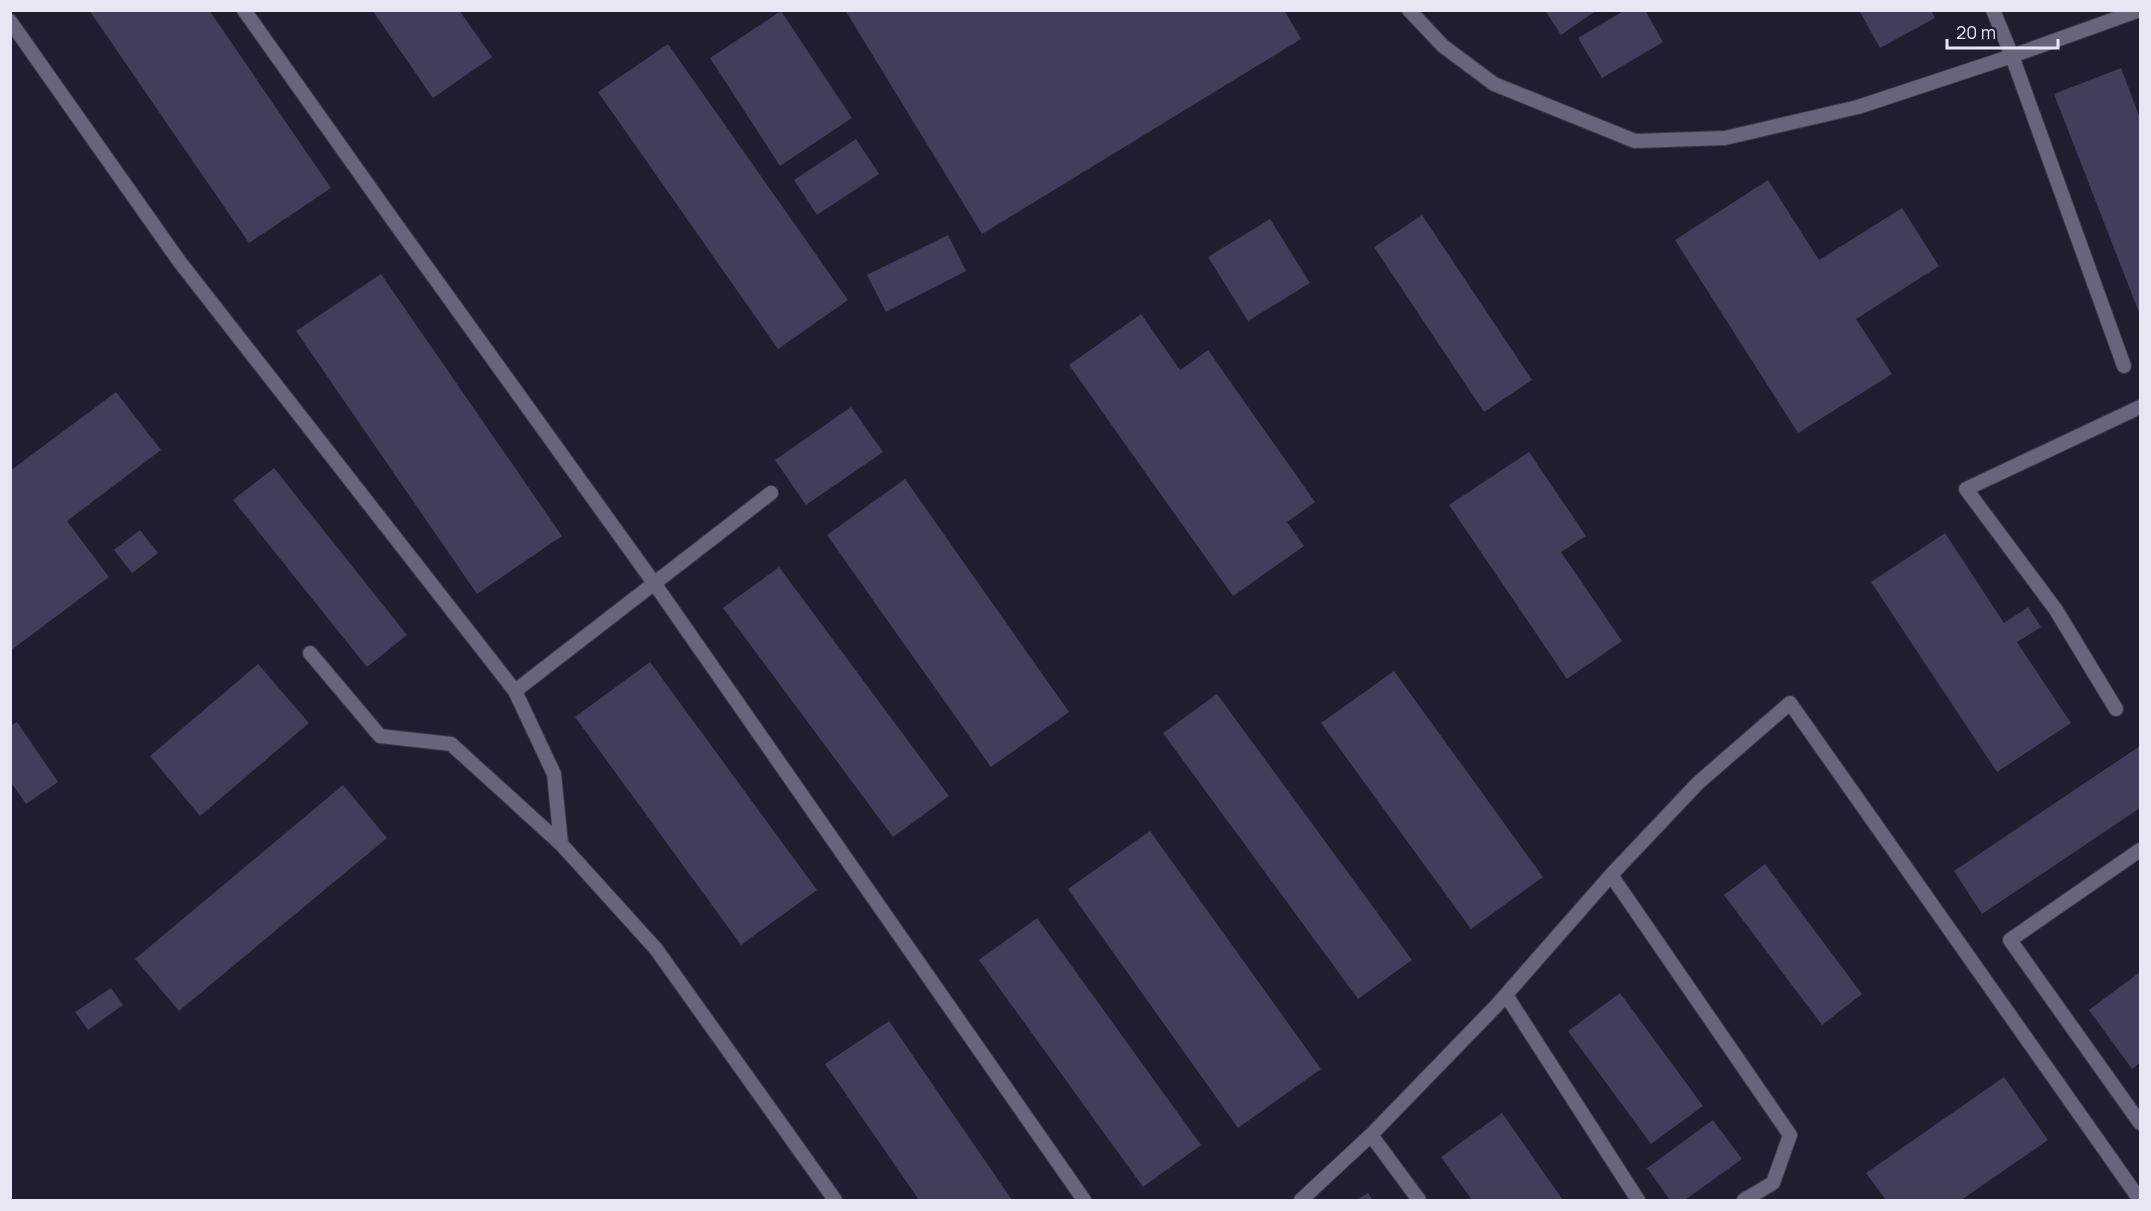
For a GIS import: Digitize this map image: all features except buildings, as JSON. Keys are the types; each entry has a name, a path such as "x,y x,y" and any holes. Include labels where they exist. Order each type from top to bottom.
{"lane":[{"path":"244,10 654,583 1084,1200"},
{"path":"1409,10 1443,46 1494,84 1635,141 1725,138 1858,107 2012,56 2140,10"},
{"path":"1993,10 2012,56 2124,366"},
{"path":"10,21 179,261 515,690 554,774 561,844"},
{"path":"2116,709 2056,610 1966,489 2140,407"},
{"path":"515,690 771,493"},
{"path":"310,653 380,736 451,744 561,844 656,949 834,1200"},
{"path":"1301,1200 1371,1135 1506,995 1611,875 1698,783 1790,703 2140,1200"},
{"path":"2140,850 2010,940 2140,1123"},
{"path":"1611,875 1791,1135 1773,1183 1744,1200"},
{"path":"1506,995 1638,1200"},
{"path":"1371,1135 1419,1200"}]}
